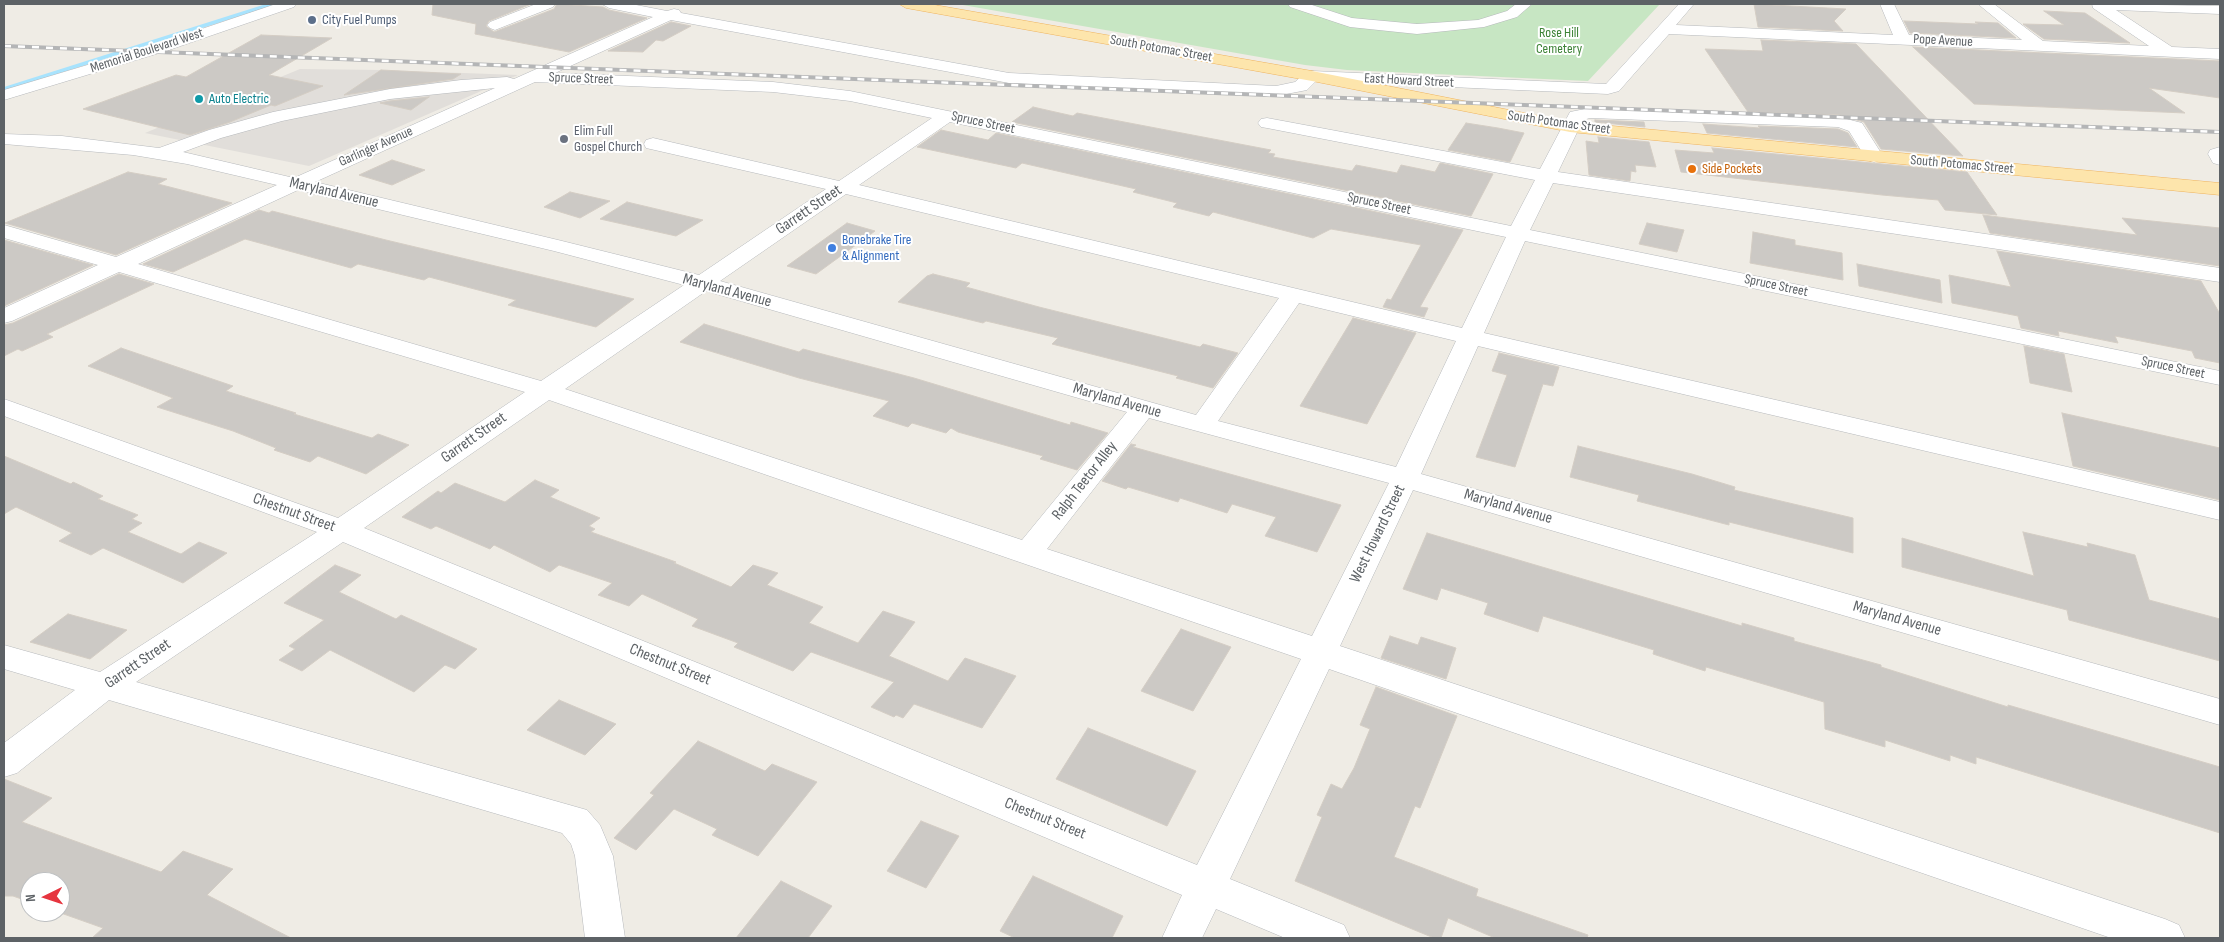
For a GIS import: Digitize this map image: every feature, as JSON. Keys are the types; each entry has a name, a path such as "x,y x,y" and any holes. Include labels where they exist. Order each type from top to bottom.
{"main road":[{"name":"South Potomac Street","path":"906,4 1312,76 1570,127 2220,190"}],"street":[{"name":"Memorial Boulevard West","path":"4,95 169,45 289,4"},
{"path":"495,25 548,4"},
{"path":"609,4 1009,78 1276,91 1301,86 1312,76"},
{"name":"Garlinger Avenue","path":"4,316 693,4"},
{"path":"1295,4 1350,22 1417,29 1479,24 1512,14 1525,4"},
{"name":"East Howard Street","path":"1312,76 1608,90 1613,87 1687,4"},
{"path":"1886,4 1903,40"},
{"path":"1985,4 2038,46"},
{"path":"2097,4 2220,10"},
{"path":"2097,4 2167,51"},
{"name":"Pope Avenue","path":"1665,29 2220,54"},
{"name":"Spruce Street","path":"160,154 216,134 279,116 381,96 461,85 527,79 728,85 814,91 947,116 2220,378"},
{"name":"East Howard Street","path":"1426,100 1445,95 1506,86"},
{"path":"1570,127 1576,116 1590,113 1839,122 1856,127 1874,156"},
{"name":"Garrett Street","path":"4,763 104,686 341,530 947,116"},
{"path":"1267,123 1545,176 2220,275"},
{"name":"West Howard Street","path":"1182,938 1405,478 1518,233 1570,127"},
{"name":"Maryland Avenue","path":"4,139 69,142 160,154 558,246 702,283 1202,425 1405,478 2220,712"},
{"path":"653,144 842,187 1470,337 2220,511"},
{"path":"2220,152 2217,154 2220,159"},
{"path":"4,231 544,390 2165,938"},
{"path":"1202,425 1293,295"},
{"name":"Chestnut Street","path":"4,407 341,530 1330,938"},
{"name":"Ralph Teetor Alley","path":"1028,553 1143,408"},
{"path":"4,656 574,821 587,836 594,856 605,938"}],"shaded area":[{"path":"300,69 518,75 309,166 145,133"}],"green space":[{"name":"Rose Hill Cemetery","path":"957,4 1660,4 1588,81 1347,70 1305,65"}],"water":[{"path":"266,4 278,4 4,91 4,87"}],"building":[{"path":"433,4 531,4 489,21 486,26 494,32 554,9 557,4 603,7 647,18 569,52 475,34 476,24 432,15"},
{"path":"1754,4 1846,9 1834,21 1843,31 1758,27"},
{"path":"2044,11 2085,13 2130,43 2044,39 2023,24 2064,25"},
{"path":"1904,21 1998,23 2016,38 1910,33"},
{"path":"671,22 691,26 663,41 656,40 643,52 608,51"},
{"path":"261,35 332,38 269,75 323,86 275,106 271,105 230,122 190,135 83,109 176,75 186,77"},
{"path":"1761,40 1856,44 1963,156 1881,149 1864,122 1839,115 1748,112 1705,49 1763,51"},
{"path":"1913,47 2220,61 2220,98 2149,88 2185,113 1974,104"},
{"path":"381,70 461,74 453,79 344,95"},
{"path":"429,97 411,110 380,103 390,101"},
{"path":"1033,107 1073,116 1077,113 1271,150 1268,153 1275,154 1273,157 1352,171 1356,165 1397,173 1401,165 1435,172 1440,163 1493,174 1471,216 1012,122"},
{"path":"1595,120 1644,122 1645,127 1595,122"},
{"path":"1466,123 1524,133 1510,162 1448,150"},
{"path":"1703,124 1760,128 1758,126 1838,129 1848,133 1857,147 1707,133"},
{"path":"941,130 988,140 996,133 1463,230 1420,307 1428,308 1424,317 1383,307 1387,299 1391,300 1421,245 1331,229 1313,238 1213,212 1209,216 1173,207 1177,203 1133,192 1136,189 1022,163 1016,168 917,147"},
{"path":"1598,137 1649,142 1656,167 1635,165 1636,172 1631,171 1630,181 1589,175 1586,141 1599,143"},
{"path":"1712,148 1967,172 1997,215 1945,210 1938,200 1681,172 1675,150 1714,153"},
{"path":"392,160 425,170 392,185 359,175"},
{"path":"128,172 167,179 158,184 232,203 116,255 5,223"},
{"path":"570,192 610,201 580,218 544,207"},
{"path":"627,202 703,220 676,236 600,219"},
{"path":"259,210 269,213 272,211 634,299 596,327 508,305 516,300 429,277 424,280 358,264 351,268 245,239 173,272 143,264"},
{"path":"1983,215 2137,235 2122,218 2220,228 2220,266 1990,233"},
{"name":"Bonebrake Tire & Alignment","path":"847,223 875,231 816,274 787,266"},
{"path":"1647,223 1684,230 1677,252 1639,244"},
{"path":"1753,232 1795,240 1795,245 1842,253 1843,280 1750,263"},
{"path":"4,240 93,265 4,306"},
{"path":"1997,251 2201,281 2220,314 2220,363 2195,358 2192,351 2115,336 2118,343 2058,331 2059,336 2021,328 2018,316 1952,303 1949,275 2011,287"},
{"path":"1857,264 1940,280 1942,303 1859,286"},
{"path":"119,274 154,284 47,334 53,337 22,351 18,349 4,356 4,325 13,323"},
{"path":"933,274 970,283 966,287 1039,307 1200,347 1203,344 1238,353 1213,388 1176,378 1178,376 1052,344 1058,338 986,321 983,323 898,302 927,276"},
{"path":"1353,318 1416,333 1367,424 1300,406"},
{"path":"704,324 799,352 803,349 914,378 1070,425 1071,422 1108,433 1077,470 1040,459 1043,456 958,432 951,428 946,433 912,423 908,427 873,416 889,401 799,378 680,342"},
{"path":"2024,346 2064,354 2072,392 2030,383"},
{"path":"121,348 233,386 226,391 296,413 294,414 372,438 378,434 409,445 366,474 318,456 310,462 274,450 276,448 233,431 157,407 173,398 88,366"},
{"path":"1499,353 1559,367 1553,386 1543,384 1515,467 1476,457 1507,375 1492,371"},
{"path":"2062,413 2220,448 2220,500 2073,466"},
{"path":"1131,444 1136,445 1133,447 1341,505 1317,552 1265,536 1276,517 1232,504 1227,513 1180,498 1178,502 1102,481"},
{"path":"1578,446 1692,474 1735,487 1734,490 1853,518 1853,553 1729,522 1729,525 1637,501 1639,495 1570,477"},
{"path":"4,456 71,484 73,482 103,496 98,499 138,515 132,519 142,523 128,532 181,554 199,542 227,553 183,583 103,548 91,555 59,541 72,533 16,507 4,514"},
{"path":"535,480 559,490 550,497 600,518 589,526 595,529 591,532 676,562 674,563 731,587 753,565 778,573 767,585 823,607 809,623 858,643 883,611 915,622 889,656 948,681 965,658 1016,676 982,728 914,704 903,718 896,715 894,717 871,707 894,682 811,652 793,671 734,647 738,643 692,626 698,619 642,594 629,606 598,595 612,583 559,565 550,572 494,545 490,549 436,526 431,529 402,517 438,491 441,493 455,483 505,502"},
{"path":"2023,532 2088,547 2087,543 2135,555 2149,600 2220,619 2220,661 2069,620 2067,610 1902,567 1902,538 2034,576"},
{"path":"1427,533 1742,626 1742,623 1794,638 1794,641 1881,665 1881,667 2008,707 2008,705 2220,767 2220,833 1976,757 1976,764 1950,755 1950,761 1885,740 1885,747 1825,729 1824,702 1706,667 1705,671 1653,654 1654,650 1543,616 1538,632 1484,614 1488,603 1441,588 1437,600 1403,589"},
{"path":"335,565 361,575 339,592 396,619 401,615 477,649 455,669 445,665 414,692 330,650 302,671 279,660 295,649 289,646 324,620 284,603"},
{"path":"68,614 127,630 90,659 30,642"},
{"path":"1181,629 1231,647 1193,711 1141,691"},
{"path":"1390,636 1418,645 1421,637 1456,648 1446,679 1381,658"},
{"path":"1376,687 1457,716 1420,808 1415,806 1394,857 1478,889 1476,896 1588,935 1587,938 1495,938 1448,918 1441,938 1434,938 1295,881 1322,817 1317,815 1331,784 1342,789 1354,768 1370,729 1360,725"},
{"path":"559,700 616,724 585,755 527,730"},
{"path":"1088,728 1196,771 1167,826 1056,779"},
{"path":"698,741 765,771 772,764 817,782 758,856 712,835 717,829 674,809 636,850 614,838 654,795 650,793"},
{"path":"4,779 52,798 22,822 161,872 183,851 233,869 207,895 291,938 92,938 103,928 70,916 70,872 20,872 20,898 4,896"},
{"path":"921,821 959,836 926,888 887,871"},
{"path":"1033,876 1123,916 1112,938 1015,938 1000,931"},
{"path":"781,881 832,906 808,938 736,938"}],"railway":[{"path":"4,46 2220,132"}],"place":[{"name":"City Fuel Pumps","path":"312,20"},
{"name":"Auto Electric","path":"199,99"},
{"name":"Elim Full Gospel Church","path":"564,139"},
{"name":"Side Pockets","path":"1692,169"},
{"name":"Bonebrake Tire & Alignment","path":"832,248"}]}
